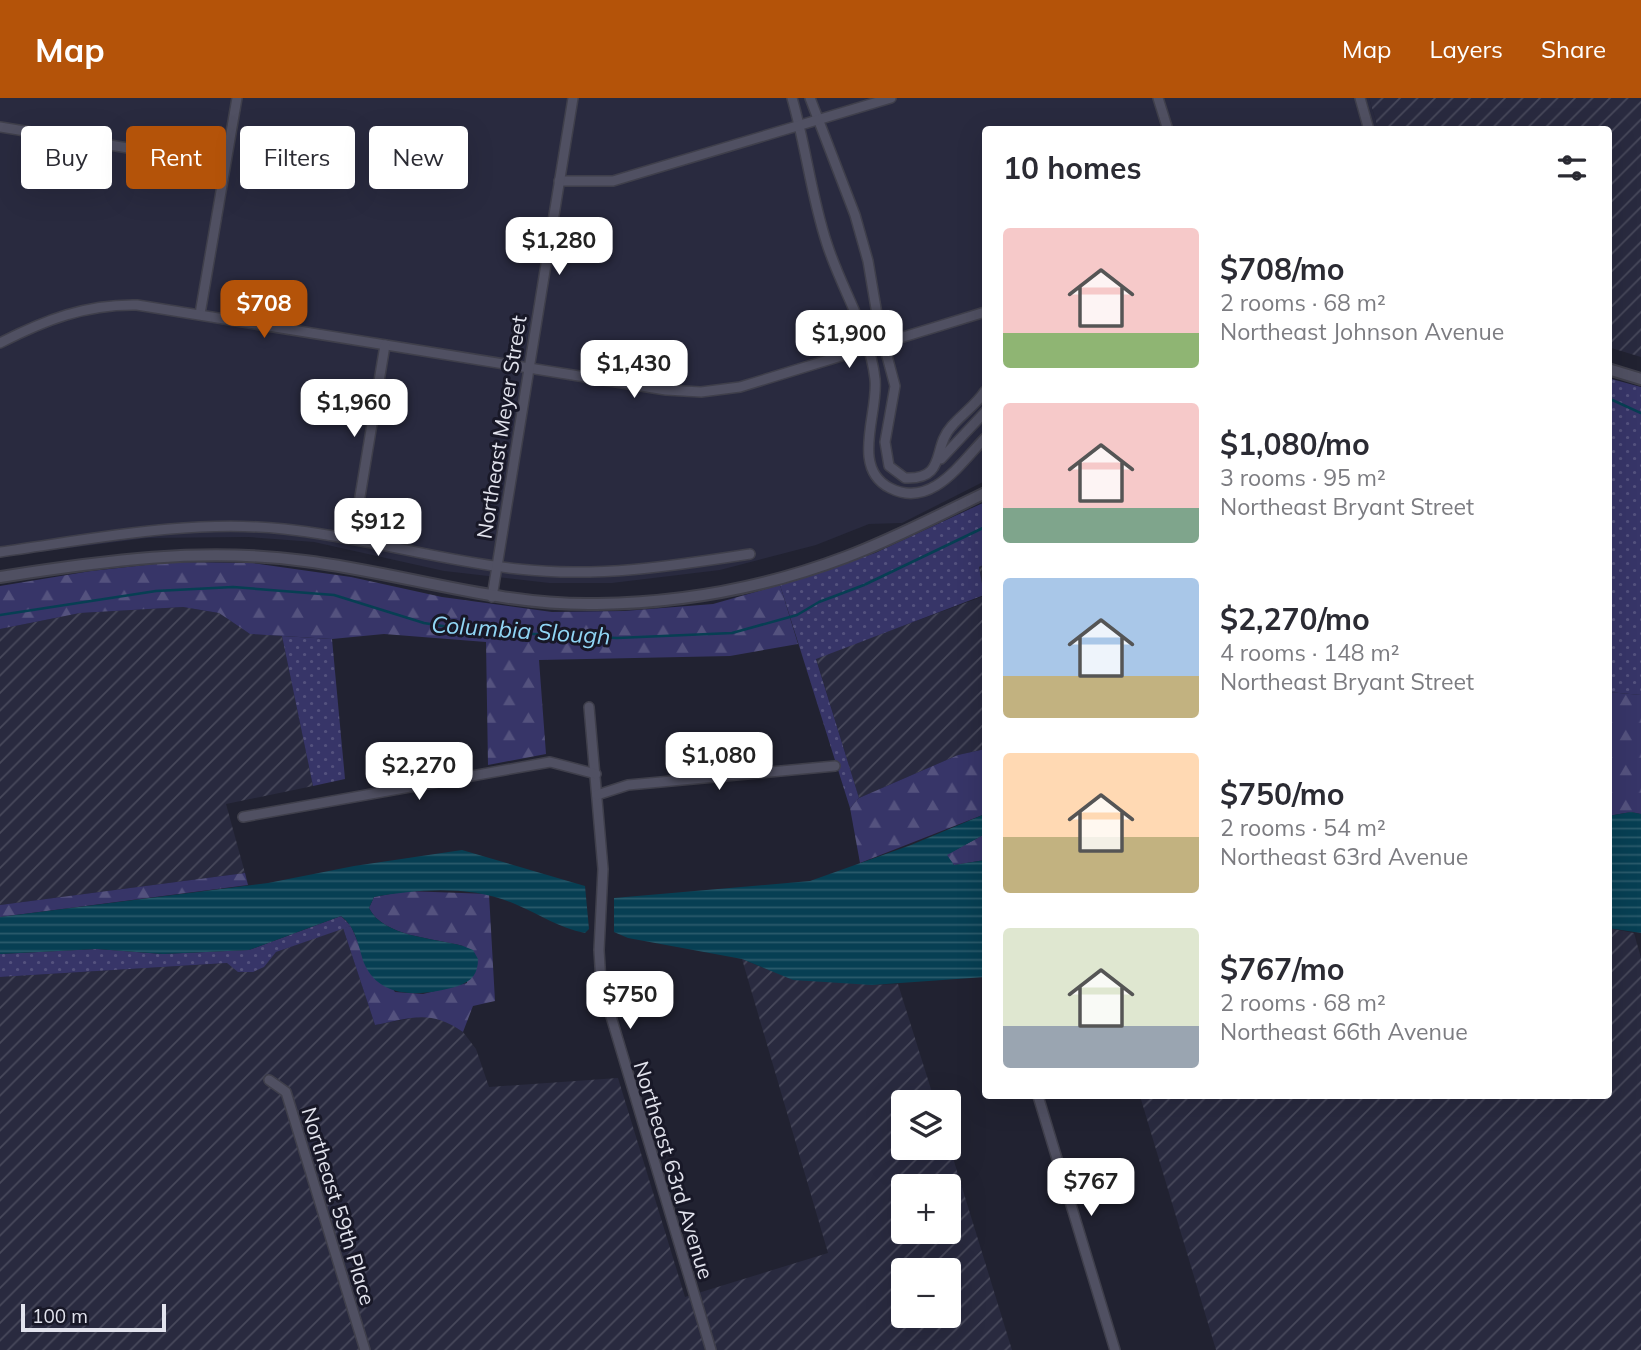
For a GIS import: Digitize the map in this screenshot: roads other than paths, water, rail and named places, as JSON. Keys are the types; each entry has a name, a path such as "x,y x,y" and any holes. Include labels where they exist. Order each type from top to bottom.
{"street":[{"path":"226,158 237,98"},
{"name":"Northeast Meyer Street","path":"492,597 573,98"},
{"path":"792,98 825,240 868,349 876,394 869,456 873,470 889,488 916,494 930,491 982,441"},
{"path":"810,98 860,230 895,386 885,442 889,466 905,478 924,476 982,415"},
{"path":"559,181 613,181 891,98"},
{"path":"1158,98 1167,126"},
{"path":"1360,98 1368,126"},
{"path":"0,127 126,148"},
{"path":"200,314 221,189"},
{"path":"0,343 43,321 86,307 137,305 529,369 666,390 701,392 740,387 982,313"},
{"path":"353,538 384,345"},
{"path":"1612,370 1641,379"},
{"path":"937,464 946,434 982,394"},
{"path":"0,578 120,559 193,555 254,556 349,567 492,597 552,603 615,604 678,598 745,587 846,557 982,494"},
{"path":"0,552 163,531 251,527 353,538 496,566 619,572 750,554"},
{"name":"Northeast 63rd Avenue","path":"589,706 603,869 599,950 601,983 711,1350"},
{"path":"243,817 550,762 596,774"},
{"path":"597,795 628,785 835,766"},
{"name":"Northeast 59th Place","path":"269,1080 286,1092 365,1350"},
{"path":"1039,1099 1115,1350"}],"waterway":[{"name":"Columbia Slough","path":"1612,400 1641,413"},
{"name":"Columbia Slough","path":"0,615 156,591 233,587 334,595 424,623 473,631 617,638 732,633 797,615 819,602 864,585 982,528"}]}
